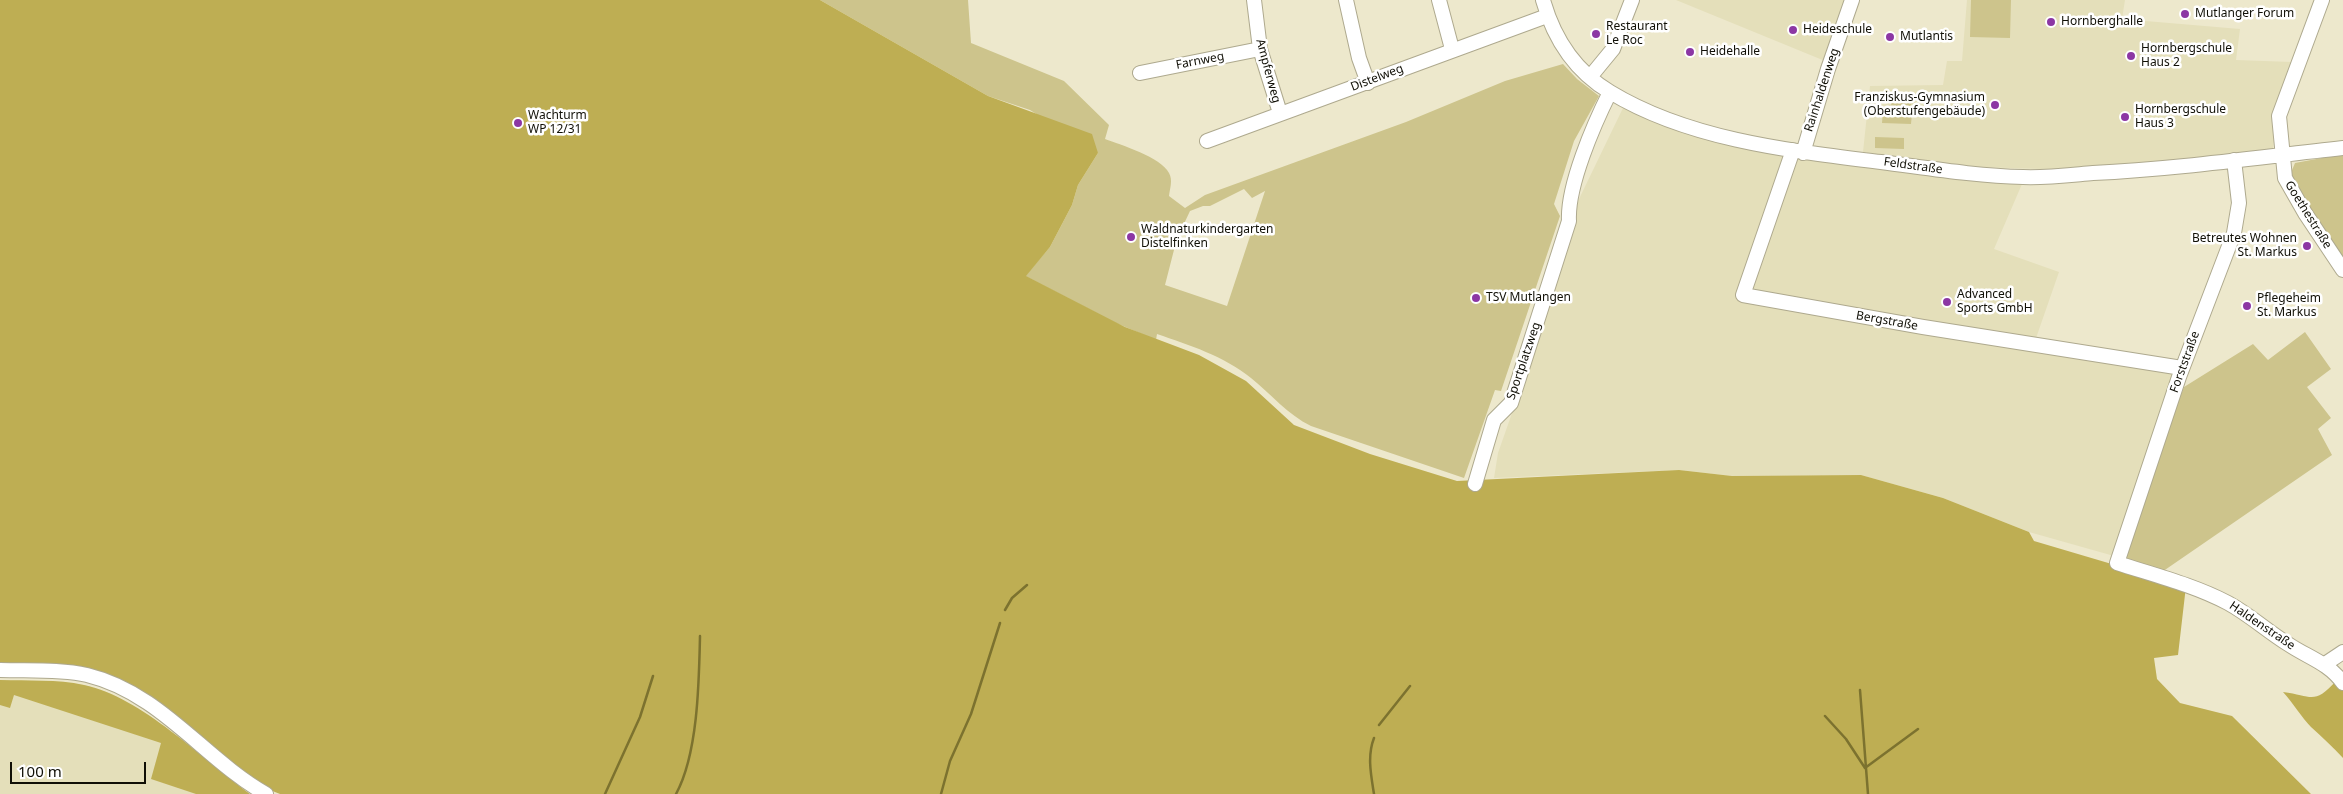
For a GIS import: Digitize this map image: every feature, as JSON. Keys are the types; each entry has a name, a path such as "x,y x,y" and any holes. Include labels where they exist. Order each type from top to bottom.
{"street":[{"name":"Ampferweg","path":"1254,0 1260,49 1280,113"},
{"path":"1346,0 1359,58 1368,83"},
{"path":"1440,0 1452,49"},
{"name":"Feldstraße","path":"1543,0 1547,16 1565,52 1590,77 1610,92 1656,114 1702,131 1798,151 1962,173 2025,177 2119,172 2343,148"},
{"path":"1590,77 1613,49 1632,0"},
{"name":"Rainhaldenweg","path":"1798,151 1852,0"},
{"path":"2282,156 2279,116 2322,0"},
{"name":"Distelweg","path":"1207,141 1280,113 1368,83 1452,49 1547,16"},
{"name":"Farnweg","path":"1140,73 1260,49"},
{"name":"Sportplatzweg","path":"1475,484 1494,420 1511,403 1569,221 1568,205 1595,121 1610,92"},
{"name":"Bergstraße","path":"1798,151 1743,295 1923,327 2182,368"},
{"name":"Goethestraße","path":"2282,156 2285,178 2305,213 2343,270"},
{"name":"Forststraße","path":"2117,563 2182,368 2234,233 2239,203 2234,160"},
{"name":"Haldenstraße","path":"2117,563 2201,590 2228,602 2252,617 2288,645 2325,664 2343,683"},
{"path":"2325,664 2343,652"},
{"path":"0,670 63,672 85,675 111,683 157,709 266,794"}],"shaded area":[{"path":"0,0 820,0 988,96 1092,134 1098,153 1078,185 1072,205 1050,247 1026,276 1125,327 1199,355 1246,381 1294,425 1370,454 1457,481 1679,470 1732,476 1861,475 1943,498 2029,532 2034,541 2186,586 2178,655 2154,658 2157,679 2180,703 2232,716 2311,794 280,794 265,788 122,683 0,667"},
{"path":"820,0 968,0 971,43 1064,81 1109,125 1105,139 1140,152 1165,167 1171,178 1169,196 1185,208 1205,195 1406,122 1505,81 1563,64 1577,79 1599,96 1574,141 1554,204 1560,216 1501,391 1495,390 1464,478 1311,426 1287,410 1241,370 1218,357 1157,334 1156,340 1116,323 1025,276 1050,247 1072,205 1078,185 1098,153 1030,110 988,96","holes":["1244,189 1252,198 1265,191 1227,306 1165,285 1175,246 1173,236 1182,228 1190,211 1203,206 1210,206"]},
{"name":"Heideschule","path":"1676,0 1847,0 1825,61"},
{"path":"1967,0 2125,0 2122,19 2240,29 2236,60 2292,62 2275,116 2273,151 2071,170 1949,166 1863,152 1870,86 1943,85 1947,61 1962,61"},
{"path":"1971,0 2011,0 2010,38 1970,37"},
{"path":"1892,94 1912,95 1911,107 1891,106"},
{"path":"1623,108 1656,114 1702,131 2025,177 1994,249 2059,272 2035,341 2175,372 2114,556 2029,532 1943,498 1861,475 1732,476 1679,470 1494,478 1498,453 1545,319 1579,199"},
{"path":"1883,111 1912,113 1911,124 1882,123"},
{"path":"1875,137 1904,138 1904,149 1875,148"},
{"path":"2343,154 2343,261 2318,226 2290,175 2295,163"},
{"path":"2305,332 2331,369 2307,387 2331,418 2318,429 2332,455 2159,574 2128,562 2125,557 2157,458 2184,387 2253,344 2268,360"},
{"path":"0,680 63,682 85,685 114,695 151,717 250,794 0,794"},
{"path":"0,680 63,682 105,691 149,715 250,794 196,794 151,779 161,743 14,695 10,708 0,705"},
{"path":"2336,681 2343,690 2343,758 2308,723 2283,692 2307,697 2317,696 2329,689"}],"waterway":[{"path":"1005,610 1012,598 1027,585"},
{"path":"941,794 950,761 971,714 1000,623"},
{"path":"676,794 689,759 693,739 698,696 700,636"},
{"path":"605,794 640,717 653,676"},
{"path":"1379,725 1410,686"},
{"path":"1860,690 1868,794"},
{"path":"1825,716 1846,739 1865,768 1918,729"},
{"path":"1374,738 1370,759 1374,794"}],"place":[{"name":"Mutlanger Forum","path":"2185,14"},
{"name":"Hornberghalle","path":"2051,22"},
{"name":"Heideschule","path":"1793,30"},
{"name":"Restaurant Le Roc","path":"1596,34"},
{"name":"Mutlantis","path":"1890,37"},
{"name":"Heidehalle","path":"1690,52"},
{"name":"Hornbergschule Haus 2","path":"2131,56"},
{"name":"Franziskus-Gymnasium (Oberstufengebäude)","path":"1995,105"},
{"name":"Hornbergschule Haus 3","path":"2125,117"},
{"name":"Wachturm WP 12/31","path":"518,123"},
{"name":"Waldnaturkindergarten Distelfinken","path":"1131,237"},
{"name":"Betreutes Wohnen St. Markus","path":"2307,246"},
{"name":"TSV Mutlangen","path":"1476,298"},
{"name":"Advanced Sports GmbH","path":"1947,302"},
{"name":"Pflegeheim St. Markus","path":"2247,306"}]}
